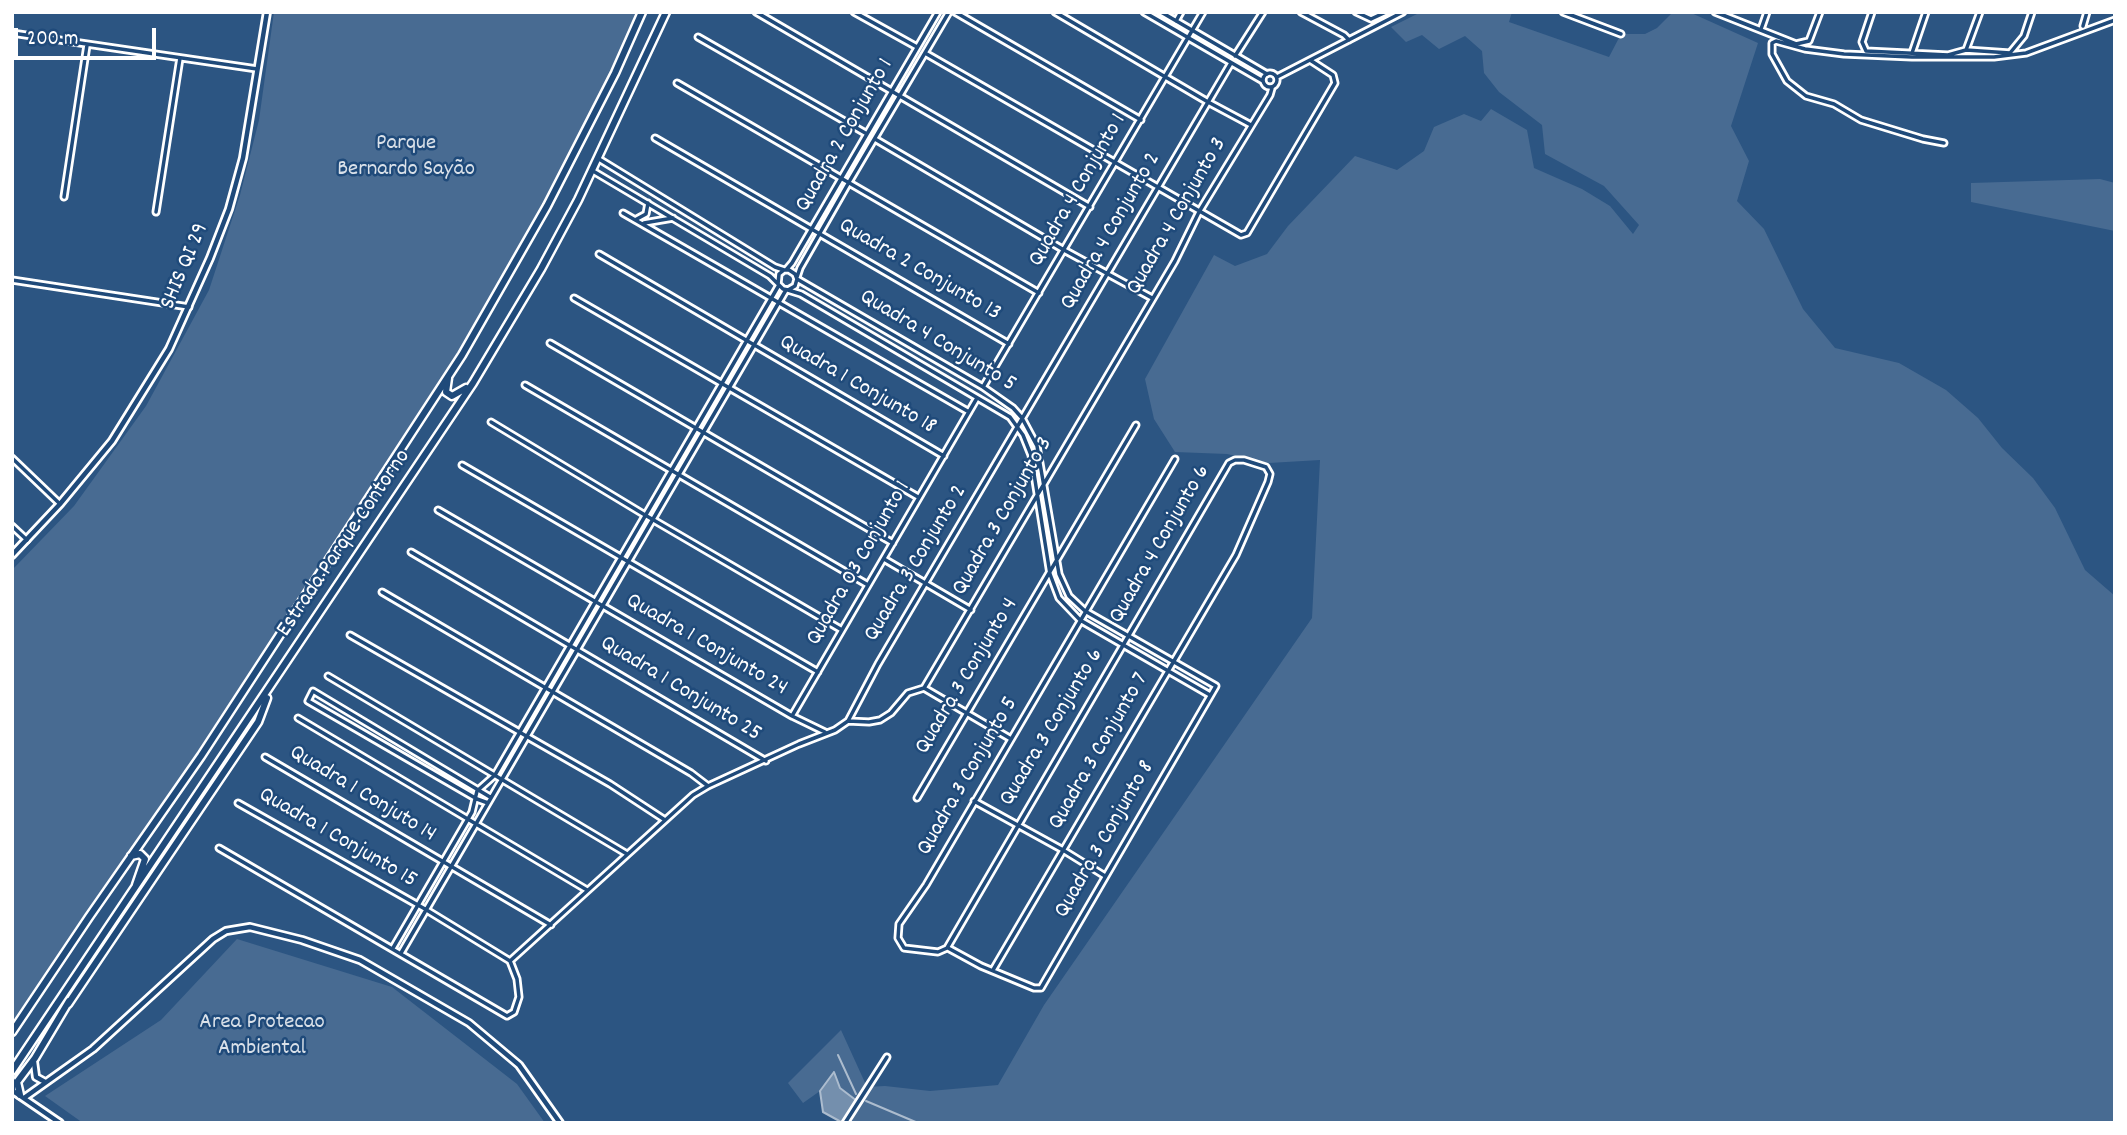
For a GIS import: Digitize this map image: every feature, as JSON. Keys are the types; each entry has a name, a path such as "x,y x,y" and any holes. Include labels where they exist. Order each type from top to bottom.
{"main road":[{"name":"Estrada Parque Contorno","path":"12,1032 201,756 477,330 547,206 615,73 642,12"},
{"name":"Estrada Parque Contorno","path":"12,1071 473,383 541,269 593,171 666,12"},
{"path":"449,373 446,392 452,397 473,383"},
{"path":"22,1097 17,1090 17,1082 258,722 269,689"},
{"path":"131,856 140,854 145,859 136,879 136,887"},
{"path":"68,1003 85,965"},
{"path":"12,1081 12,1092"}],"street":[{"name":"SHIS QI 29","path":"12,555 60,504 112,441 169,349 189,307 229,209 243,159 267,12"},
{"path":"756,12 1090,207"},
{"path":"854,12 917,48"},
{"name":"Quadra 2 Conjunto 1","path":"655,138 811,229 938,12"},
{"path":"401,953 753,345 787,290 795,286 849,182 949,12"},
{"path":"955,12 1140,120"},
{"path":"1055,12 1251,125"},
{"path":"1144,12 1263,81 1265,85 1272,88 1277,84 1277,77"},
{"path":"1161,12 1267,74 1272,73 1277,77"},
{"path":"1176,21 1181,12"},
{"name":"Quadra 4 Conjunto 1","path":"980,398 1203,12"},
{"path":"1235,56 1263,12"},
{"path":"1301,12 1349,40"},
{"path":"1356,12 1371,19 1386,12"},
{"path":"1277,77 1403,12"},
{"path":"1563,12 1622,34"},
{"path":"1715,12 1796,44 1806,43 1820,12"},
{"path":"1761,29 1767,12"},
{"path":"1872,12 1862,42 1867,51 1955,55 1966,50 2010,53 2024,36 2032,12"},
{"path":"1913,53 1926,12"},
{"path":"1966,50 1980,12"},
{"path":"2083,26 2087,12"},
{"path":"1944,143 1861,120 1835,104 1805,96 1787,81 1772,54 1772,43 1776,41 1805,49 1844,54 1994,57 2026,53 2115,20"},
{"path":"12,33 259,69"},
{"path":"698,37 867,134"},
{"path":"64,197 87,45"},
{"path":"925,53 1241,236 1247,233 1332,88 1335,80 1333,75 1310,60"},
{"path":"156,212 180,58"},
{"name":"Quadra 4 Conjunto 2","path":"1017,425 1231,63"},
{"path":"1263,81 1267,74"},
{"path":"677,83 1040,293"},
{"name":"Quadra 4 Conjunto 3","path":"1114,363 1272,88"},
{"path":"875,139 1064,250 1152,298"},
{"path":"598,159 775,267 793,272 797,278"},
{"path":"593,171 770,276 787,290 802,294 1004,412 1017,425 1031,455 1049,575 1059,598 1080,620 1211,695"},
{"path":"635,220 646,214 649,191"},
{"path":"623,213 969,412"},
{"path":"642,224 674,218"},
{"path":"393,948 468,820 474,808 475,797 495,775 747,342 778,284 777,278 792,263 811,229"},
{"name":"Quadra 2 Conjunto 13","path":"811,229 1009,344"},
{"name":"Quadra 1 Conjunto 18","path":"599,254 944,456"},
{"name":"Quadra 4 Conjunto 5","path":"797,278 985,388 1013,408 1022,418 1037,446 1056,562 1069,596 1085,611 1216,686"},
{"path":"12,281 189,307"},
{"path":"574,298 918,497"},
{"path":"550,343 893,543"},
{"name":"Quadra 3 Conjunto 3","path":"924,688 1114,363"},
{"path":"971,393 977,384"},
{"path":"525,385 869,585"},
{"name":"Quadra 03 Conjunto 1","path":"792,716 918,497 980,398"},
{"path":"491,422 842,630"},
{"name":"Quadra 3 Conjunto 2","path":"848,721 878,664 1017,425"},
{"name":"Quadra 3 Conjunto 4","path":"918,798 1136,425"},
{"path":"12,458 60,504"},
{"path":"1085,611 1175,459"},
{"name":"Quadra 3 Conjunto 7","path":"993,971 1236,555 1268,482 1269,470 1260,464 1235,460 1230,463"},
{"name":"Quadra 4 Conjunto 6","path":"1123,645 1230,463"},
{"path":"462,465 818,672"},
{"name":"Quadra 1 Conjunto 24","path":"439,510 792,716"},
{"path":"12,526 27,540"},
{"name":"Quadra 1 Conjunto 25","path":"411,552 765,761"},
{"path":"884,559 971,610"},
{"path":"382,592 691,773 708,786"},
{"name":"Quadra 3 Conjunto 5","path":"947,948 942,952 909,950 901,945 897,932 899,924 926,885 1085,611"},
{"path":"350,635 527,736 665,820"},
{"name":"Quadra 3 Conjunto 6","path":"974,801 1019,824 1123,645"},
{"path":"328,676 628,854"},
{"name":"Quadra 3 Conjunto 8","path":"993,971 1037,989 1041,988 1216,686"},
{"path":"219,848 510,1016 519,997 517,979 510,961 693,795 708,786 825,732 835,730 848,721 880,720 891,713 908,693 924,688 1011,739"},
{"path":"488,803 308,701 313,691 491,797"},
{"path":"792,716 825,732"},
{"path":"298,718 587,890"},
{"name":"Quadra 1 Conjuto 14","path":"265,757 551,925"},
{"name":"Quadra 1 Conjunto 15","path":"238,803 425,909 510,961"},
{"path":"993,971 947,948 1019,824"},
{"name":"Quadra 3 Conjunto 7","path":"1019,824 1105,876"},
{"path":"22,1097 93,1049 127,1021 213,939 226,931 250,927 360,960 469,1023 519,1065 560,1123"},
{"path":"845,1123 887,1057"},
{"path":"35,1058 34,1072 40,1081 46,1083"},
{"path":"12,1092 60,1123"}],"green space":[{"name":"Parque Bernardo Sayão","path":"274,12 639,12 573,161 445,384 291,610 41,989 32,993 12,1022 12,570 74,506 146,406 209,290 240,195 259,120"},
{"path":"1421,12 1512,12 1509,22 1609,57 1621,34 1645,34 1657,28 1673,12 1689,12 1758,43 1731,126 1749,161 1737,201 1764,229 1803,309 1835,348 1899,363 1946,390 1978,418 2002,448 2033,478 2055,508 2085,570 2115,596 2115,1123 851,1123 865,1092 857,1101 840,1088 834,1073 820,1091 803,1103 788,1083 841,1030 867,1087 885,1086 930,1091 998,1085 1044,1005 1312,618 1320,460 1269,463 1227,454 1175,452 1154,419 1145,379 1214,255 1235,266 1267,254 1288,226 1355,156 1397,170 1424,151 1434,127 1464,114 1481,121 1491,109 1527,130 1534,168 1582,189 1610,206 1633,234 1639,225 1604,186 1545,154 1542,125 1499,92 1484,73 1482,51 1465,36 1439,49 1422,35 1406,42 1391,27"},
{"path":"2100,179 2115,183 2115,231 1971,202 1971,183"},
{"name":"Area Protecao Ambiental","path":"237,939 392,987 517,1084 545,1123 83,1123 45,1096 161,1020"}],"shaded area":[{"path":"834,1072 840,1088 857,1101 843,1123 823,1112 820,1091"}],"waterway":[{"path":"838,1055 856,1094"},
{"path":"866,1101 918,1123"}]}
